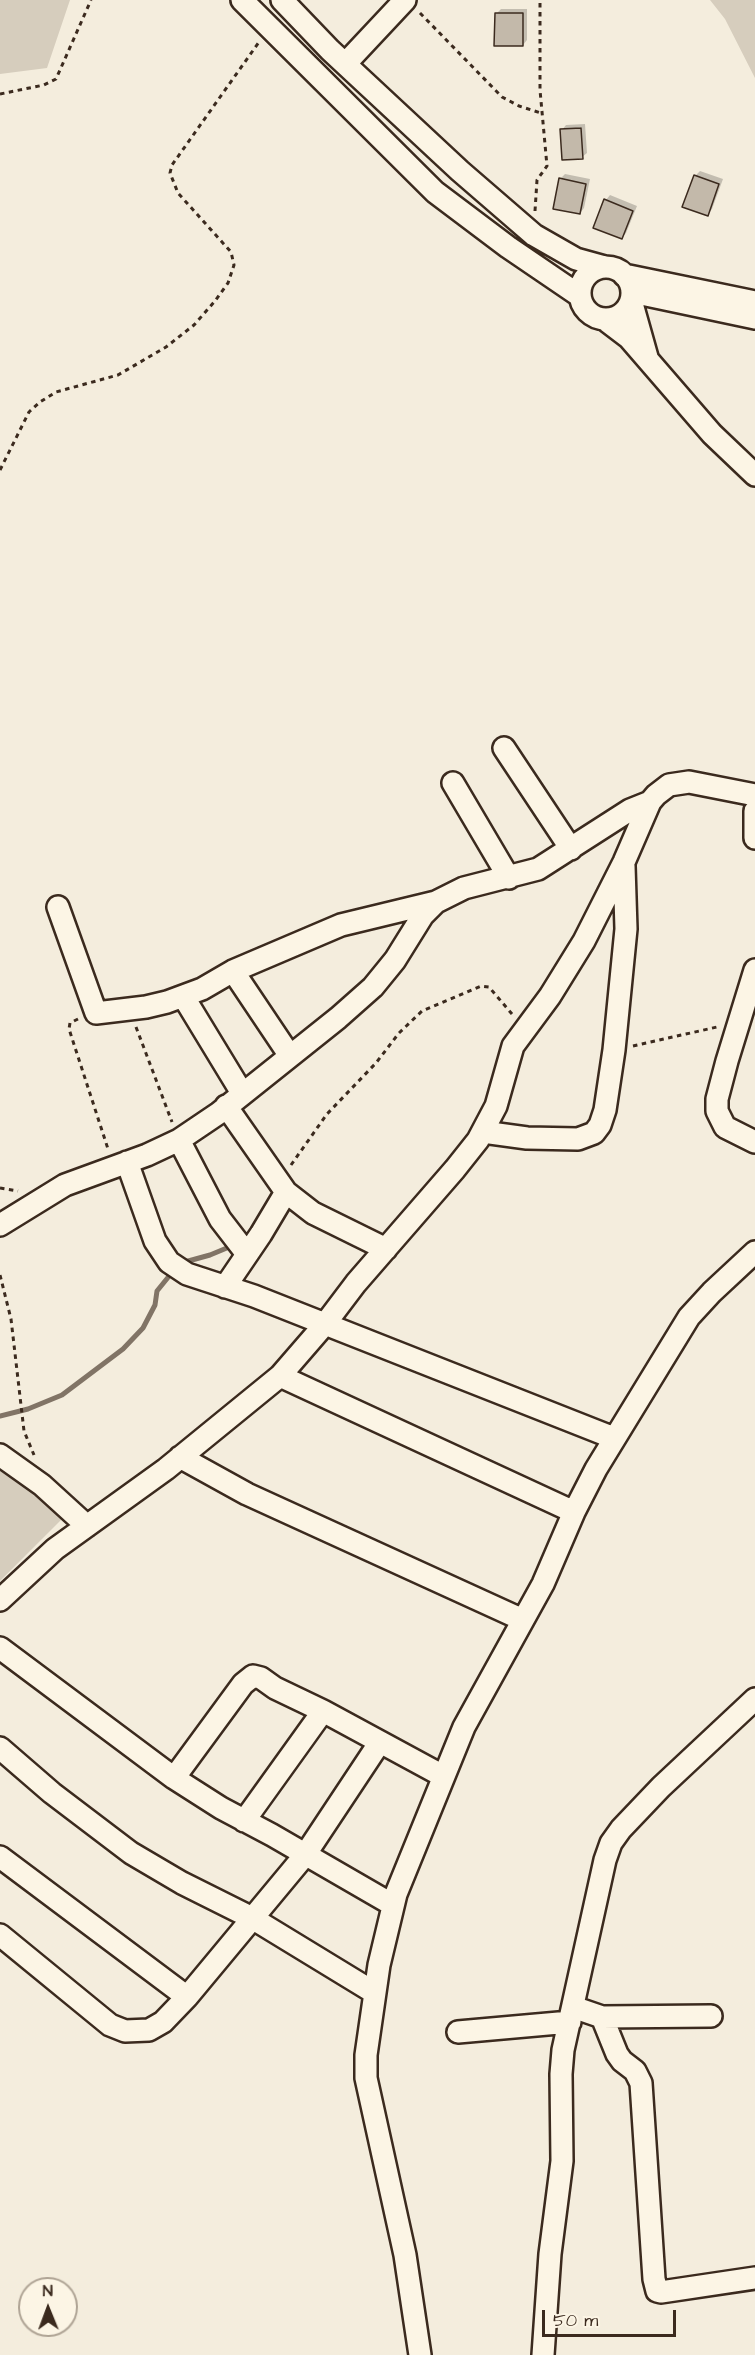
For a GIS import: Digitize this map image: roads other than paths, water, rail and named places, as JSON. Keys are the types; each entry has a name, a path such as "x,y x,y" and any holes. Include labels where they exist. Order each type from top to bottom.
{"street":[{"path":"242,0 435,192 508,247 580,296"},
{"path":"282,0 460,171 534,235 623,284 755,303"},
{"path":"346,63 410,4"},
{"path":"755,318 623,284 590,273 584,279 580,296 582,305 588,312 604,319 629,338 712,434 755,475"},
{"path":"604,319 613,319 627,309 623,284"},
{"path":"623,284 647,358"},
{"path":"504,748 571,849"},
{"path":"453,783 509,878"},
{"path":"0,1600 55,1549 180,1457 280,1376 425,1201 455,1169 483,1132 496,1106 513,1046 550,996 584,941 624,862 650,802 664,788 677,783 704,784 755,795"},
{"path":"58,907 96,1013 158,1005 202,989 233,971 341,925 436,902 464,888 538,869 630,810 650,802"},
{"path":"755,811 755,838"},
{"path":"483,1132 527,1138 578,1139 594,1133 600,1125 605,1110 614,1050 626,929 624,862"},
{"path":"0,1225 65,1185 179,1140 234,1100 338,1018 373,987 395,960 423,915 436,902"},
{"path":"755,970 717,1099 717,1111 725,1127 755,1142"},
{"path":"233,971 290,1056"},
{"path":"183,996 234,1100 284,1189 313,1213 386,1249"},
{"path":"179,1140 214,1209 247,1254"},
{"path":"120,1165 155,1241 169,1262 187,1274 325,1324 614,1438"},
{"path":"225,1287 247,1254 284,1189"},
{"path":"420,2355 405,2255 366,2078 366,2055 375,1993 393,1905 464,1726 543,1584 574,1512 614,1438 689,1317 755,1252"},
{"path":"280,1376 574,1512"},
{"path":"0,1455 42,1485 87,1526"},
{"path":"180,1457 247,1494 523,1620"},
{"path":"0,1648 174,1778 244,1821 393,1905"},
{"path":"174,1778 250,1677 261,1678 275,1688 323,1711 443,1776"},
{"path":"543,2355 550,2254 562,2161 561,2074 604,1860 611,1843 621,1829 661,1787 755,1699"},
{"path":"244,1821 323,1711"},
{"path":"0,1935 110,2025 125,2031 149,2030 162,2022 187,1997 305,1855 380,1742"},
{"path":"0,1748 52,1793 131,1853 182,1883 252,1918 375,1993"},
{"path":"0,1857 187,1997"},
{"path":"458,2032 572,2015 711,2016"},
{"path":"602,2017 617,2054 635,2072 641,2083 654,2279 657,2291 755,2278"}],"waterway":[{"path":"181,1263 234,1245"},
{"path":"0,1416 28,1409 62,1395 123,1349 143,1328 155,1305 157,1291 174,1270"}]}
